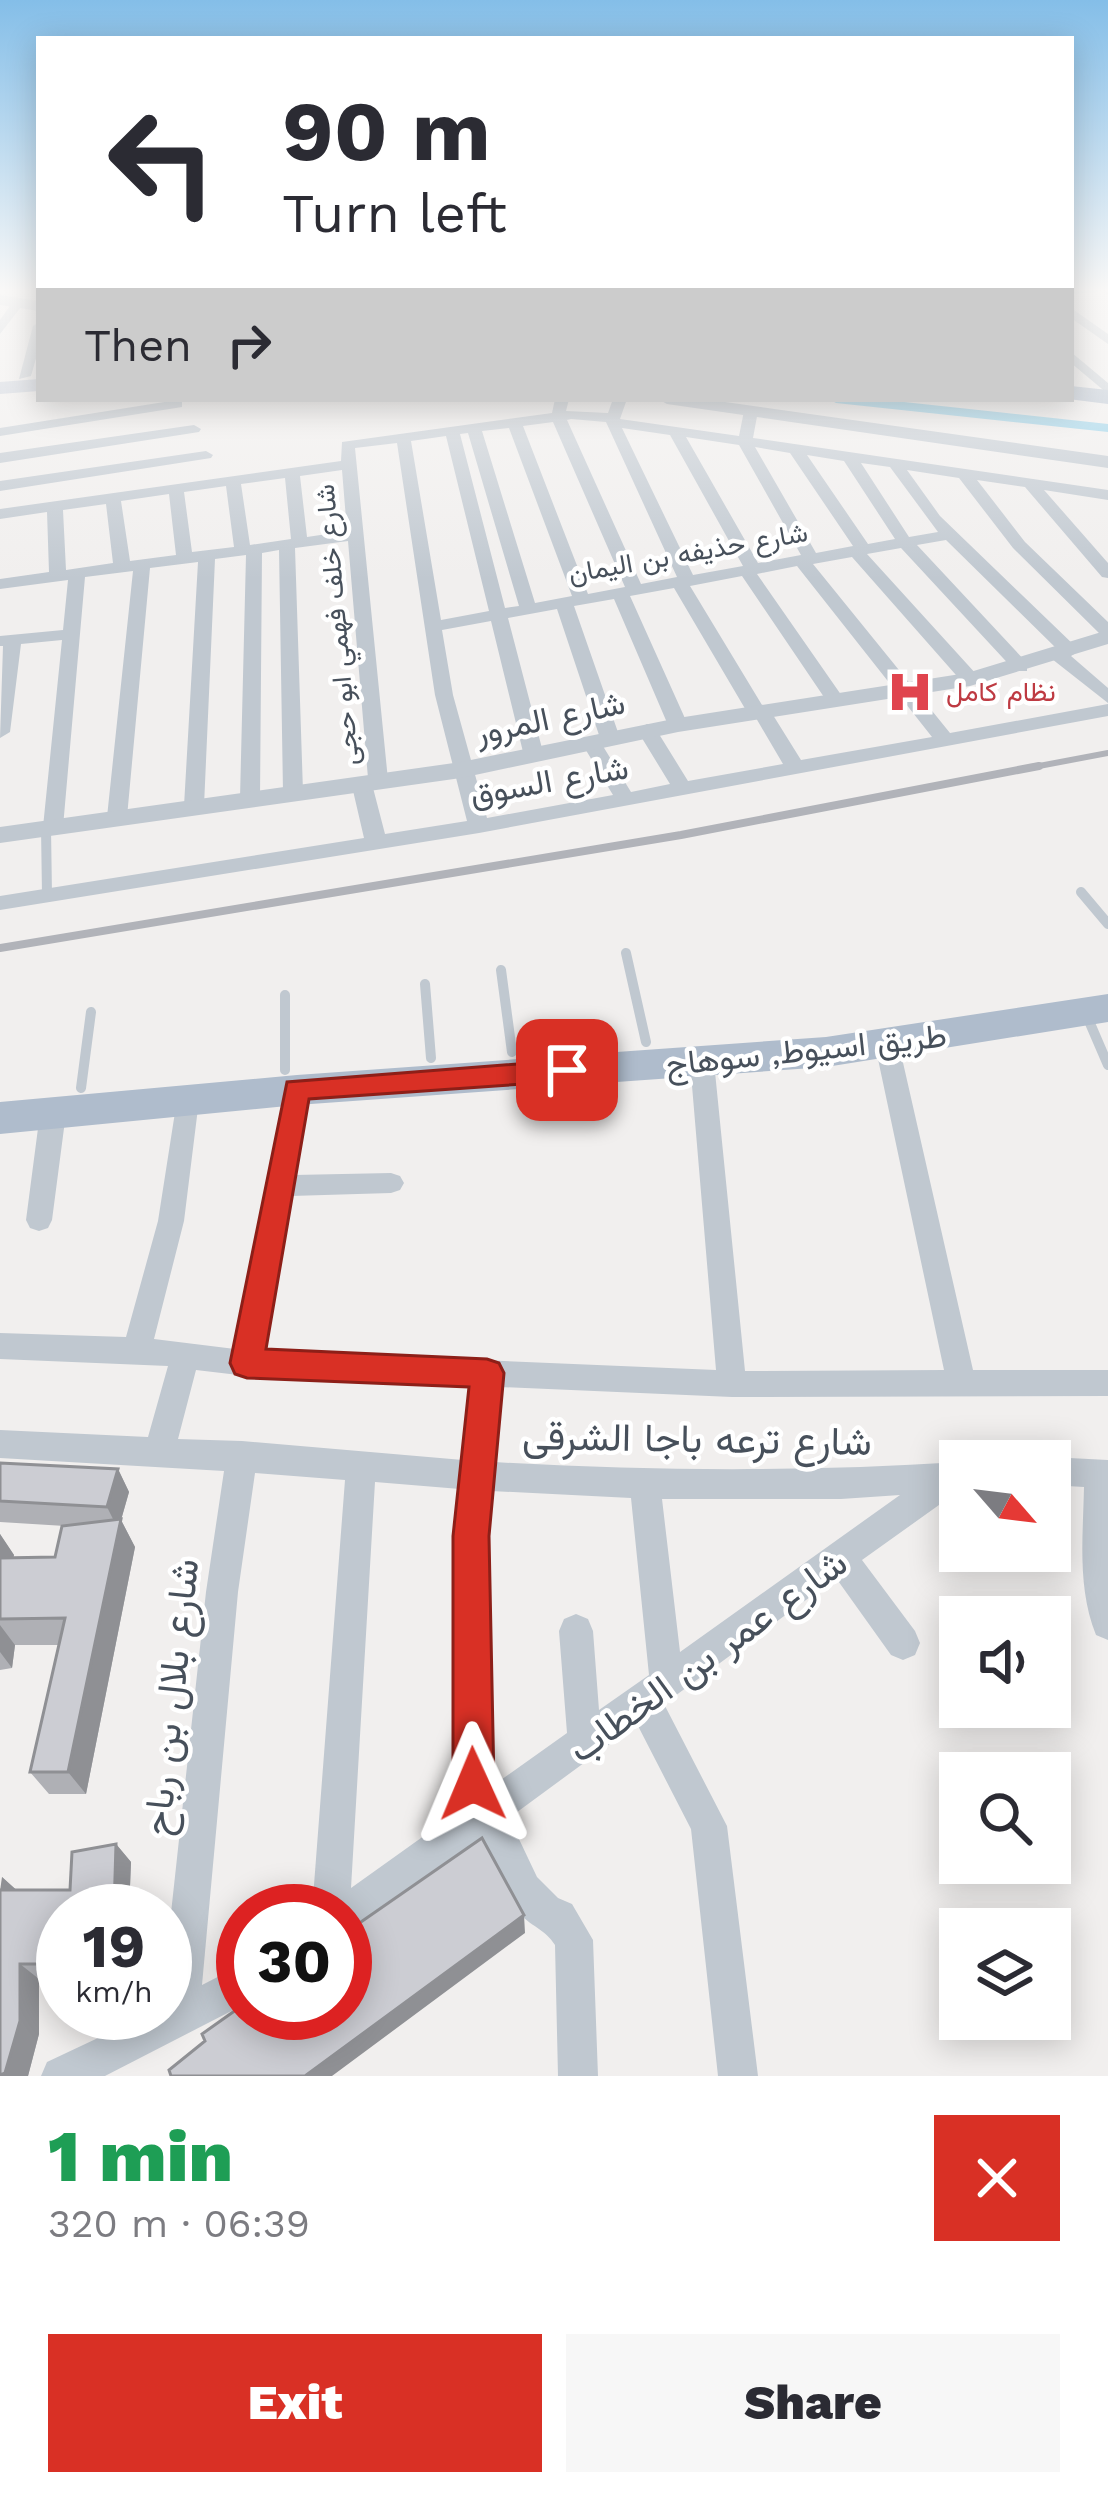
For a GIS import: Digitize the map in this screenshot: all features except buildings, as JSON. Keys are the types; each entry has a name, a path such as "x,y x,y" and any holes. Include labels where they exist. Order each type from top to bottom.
{"main road":[{"path":"1074,393 1108,394"},
{"name":"طريق اسيوط, سوهاج","path":"0,1118 67,1100 291,1080 702,1062 1100,1002"},
{"name":"طريق اسيوط, سوهاج","path":"0,1095 187,1100 431,1058 646,1042 908,1033"}],"street":[{"path":"619,402 613,420 683,581 796,769"},
{"path":"688,402 1108,462"},
{"path":"0,433 177,404"},
{"path":"560,408 678,724"},
{"name":"شارع خلف فهمي ابو حجى","path":"376,842 347,445 514,422 560,408 675,431 1106,497"},
{"path":"752,411 745,442 806,559 945,740"},
{"path":"514,422 573,602 600,740 626,800"},
{"path":"829,454 841,424"},
{"path":"473,428 529,610"},
{"path":"0,458 194,429"},
{"path":"452,430 534,756"},
{"path":"675,431 750,569 836,699"},
{"path":"403,436 444,695 478,826"},
{"path":"920,468 931,437"},
{"path":"796,450 859,550 970,679"},
{"path":"1023,450 1023,483 1108,573"},
{"path":"0,485 206,455"},
{"path":"849,457 905,542 1021,667"},
{"path":"0,514 349,464"},
{"path":"896,465 928,511 1108,697"},
{"path":"292,472 293,792"},
{"path":"965,475 1019,545 1108,635"},
{"path":"233,480 249,550 250,798"},
{"path":"176,488 185,559"},
{"path":"113,498 132,566 117,818"},
{"path":"50,827 73,634 55,506"},
{"name":"شارع حذيفه بن اليمان","path":"435,626 951,534"},
{"path":"0,584 355,535"},
{"path":"194,806 207,556"},
{"path":"0,732 7,640 73,634"},
{"name":"شارع المرور","path":"0,835 461,770 678,724 970,679 1021,667 1108,635"},
{"name":"شارع السوق","path":"0,903 478,826 1108,710"},
{"path":"647,730 682,790"},
{"path":"908,1033 961,1383"},
{"path":"702,1062 732,1384"},
{"path":"247,1363 279,1186 291,1080"},
{"path":"39,1220 67,1100"},
{"path":"137,1350 171,1221 187,1100"},
{"path":"279,1186 391,1183"},
{"path":"0,1346 137,1350 247,1363 732,1384 1108,1383"},
{"path":"160,1449 185,1356"},
{"path":"487,1373 471,1536 481,1820 537,1909 569,1926 574,1940 578,2076"},
{"name":"شارع ترعه باجا الشرقى","path":"0,1444 160,1449 475,1474 645,1481 832,1487 939,1478"},
{"name":"شارع بلال بن رباح","path":"192,1891 222,1592 242,1455"},
{"path":"333,1884 361,1465"},
{"path":"1071,1472 1104,1474 1098,1568 1108,1623"},
{"path":"645,1481 656,1693 709,1826 738,2076"},
{"name":"شارع عمر بن الخطاب","path":"372,1896 939,1488"},
{"path":"841,1558 903,1643"},
{"path":"576,1631 585,1744"},
{"path":"61,2076 137,2040"}],"lane":[{"path":"46,895 50,827"},
{"path":"1081,892 1108,924"},
{"path":"626,953 646,1042"},
{"path":"501,970 512,1052"},
{"path":"425,984 431,1058"},
{"path":"285,995 291,1080"},
{"path":"1100,1002 1108,1065"},
{"path":"67,1100 91,1012"}],"waterway":[{"path":"864,402 1108,428"}],"railway":[{"path":"1023,769 1108,753"},
{"path":"0,948 681,835 1039,766"}],"place":[{"name":"نظام كامل","path":"910,692"}],"route":[{"path":"473,1784 472,1496 487,1373 247,1363 297,1090 567,1070"}]}
